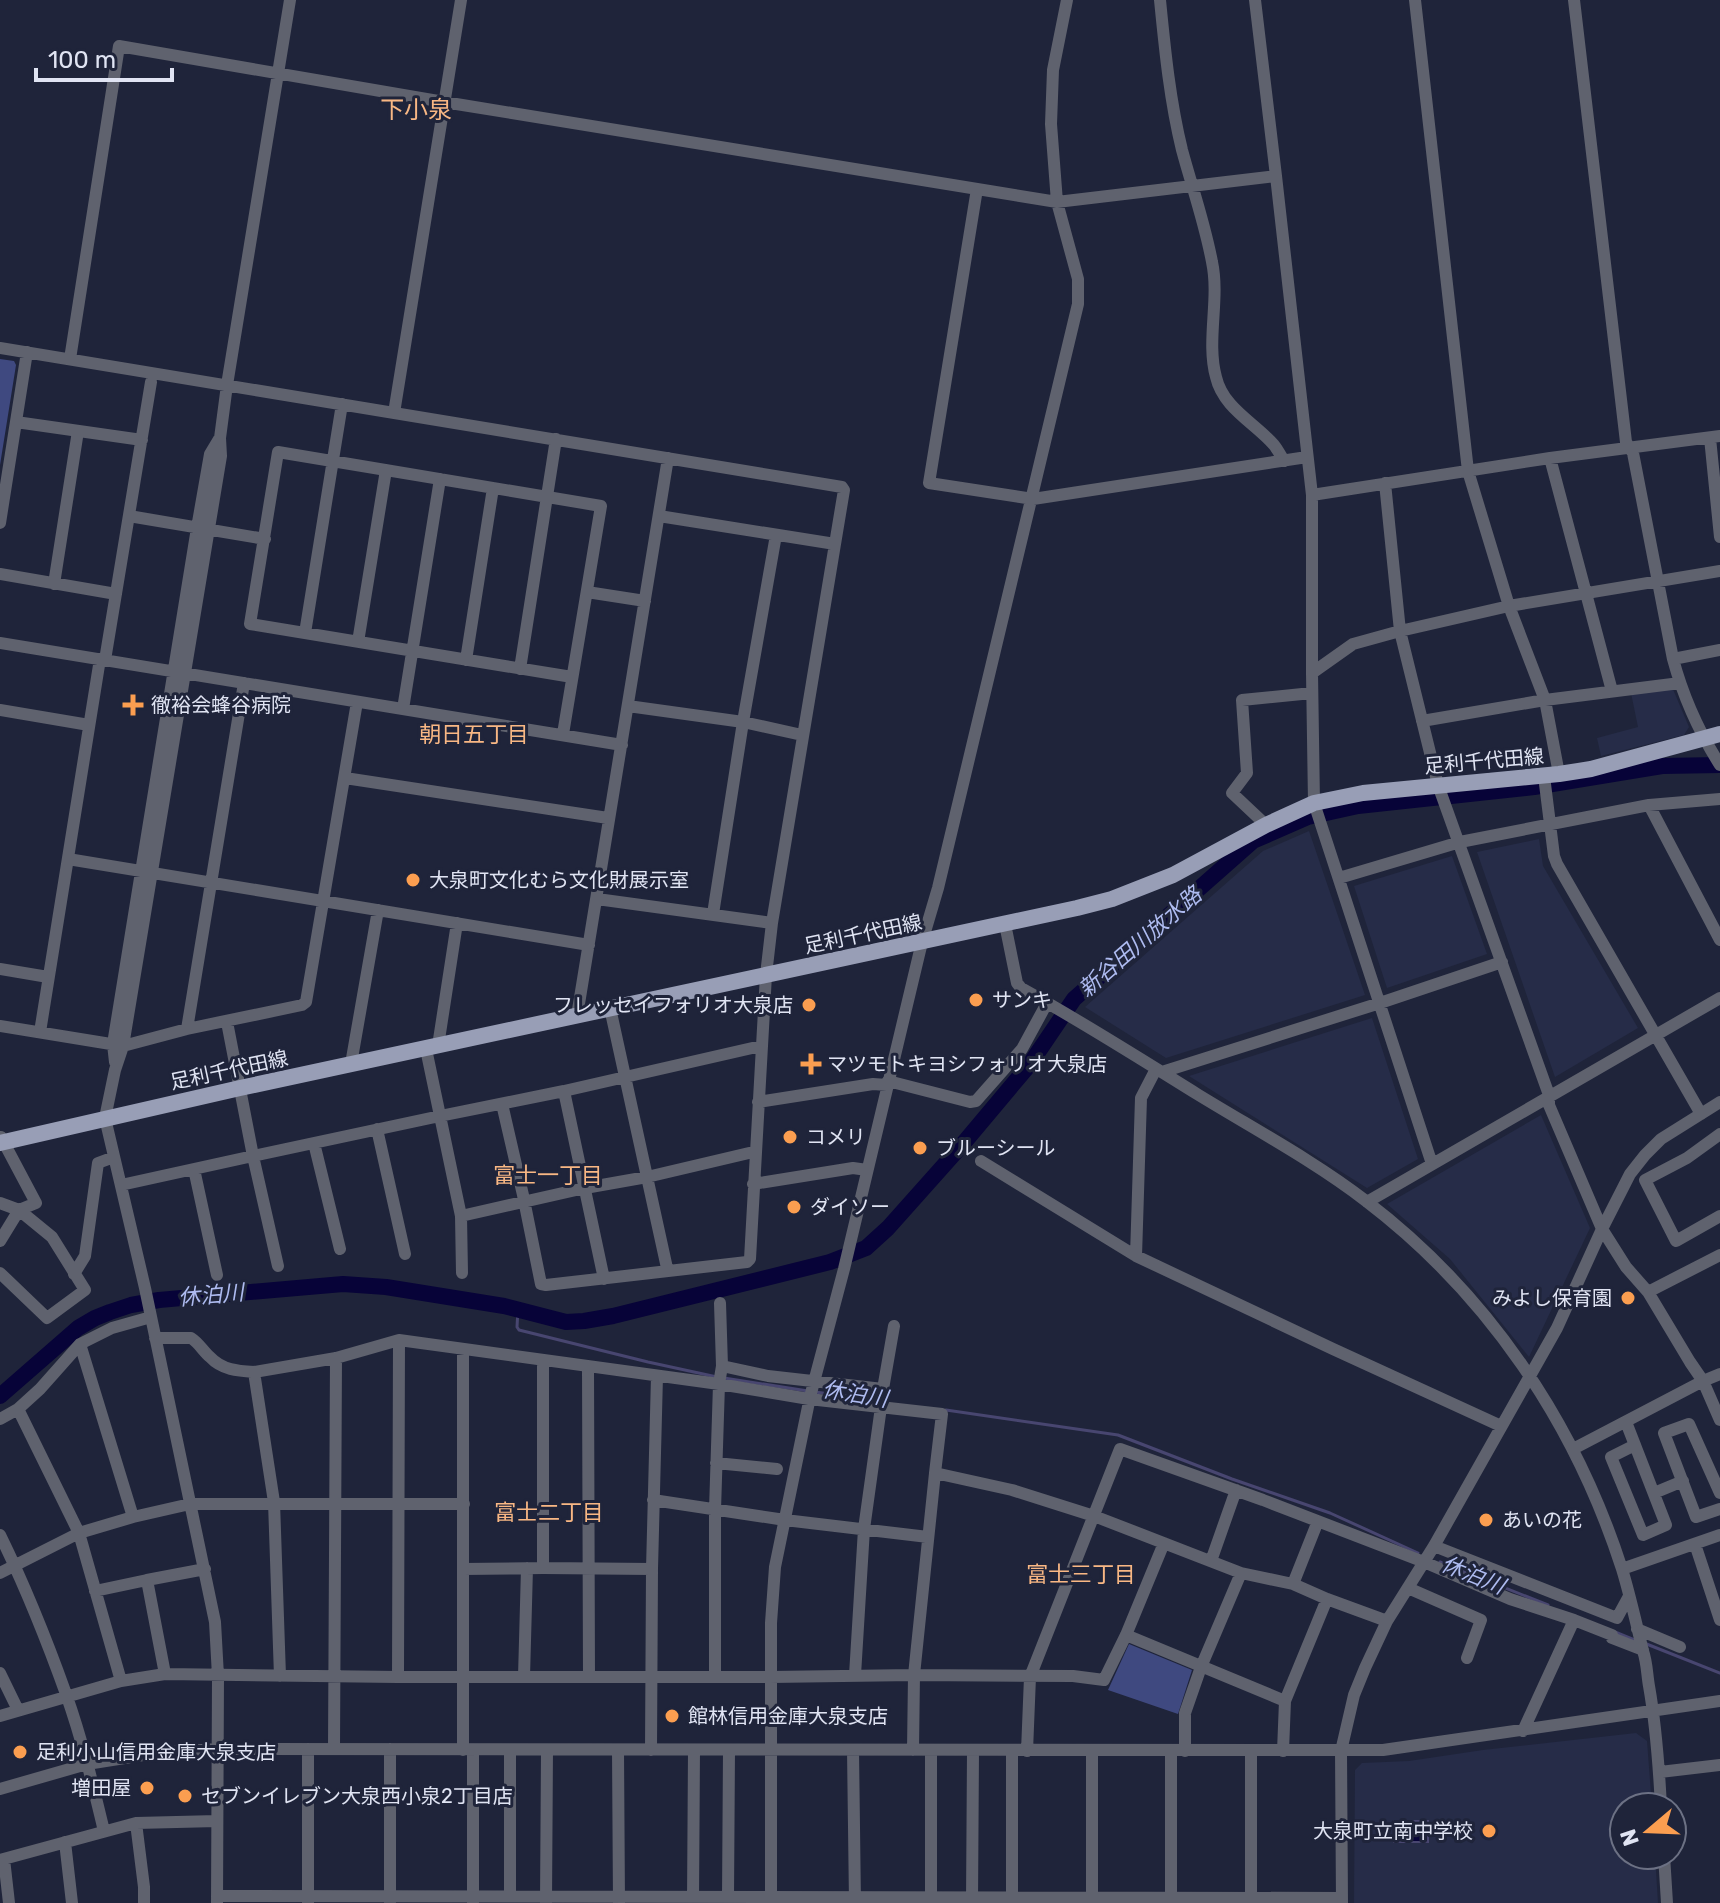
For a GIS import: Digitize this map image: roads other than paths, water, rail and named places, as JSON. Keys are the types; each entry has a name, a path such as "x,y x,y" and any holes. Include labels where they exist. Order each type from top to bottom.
{"main road":[{"name":"足利千代田線","path":"1,1140 1112,899 1173,875 1314,803 1363,793 1549,777 1591,769 1712,736"}],"street":[{"path":"290,0 227,385 220,438 221,456 203,529 105,1118 145,1288 215,1622 218,1676 217,1900 473,1900 510,1896 546,1900 1342,1900 1341,1751 1354,1695 1387,1621 1430,1553 1531,1376 1570,1302 1630,1174 1661,1139 1720,1102"},
{"path":"394,413 461,0"},
{"path":"771,1900 771,1623 775,1567 812,1391 938,888 1078,304 1078,279 1057,202 1051,124 1053,70 1067,0"},
{"path":"1160,0 1167,73 1182,148 1213,265 1215,377 1231,405 1274,445 1284,461"},
{"path":"1255,0 1312,495 1314,803 1432,1164"},
{"path":"1415,0 1468,471 1509,606 1545,700 1549,777 1546,797 1554,856 1701,1114"},
{"path":"1574,0 1626,442 1633,453 1673,659 1680,683 1712,736 1717,760"},
{"path":"70,359 119,46 1057,202 1276,176"},
{"path":"977,189 929,483 1033,499 1307,457"},
{"path":"0,348 842,487 844,490 772,923 761,1046 750,1259 747,1262 541,1284 502,1104"},
{"path":"0,523 27,352"},
{"path":"40,1032 89,725 116,594 151,382"},
{"path":"305,633 342,404"},
{"path":"16,422 142,440"},
{"path":"54,584 78,431"},
{"path":"1312,495 1550,458 1715,437 1720,537"},
{"path":"520,669 556,439"},
{"path":"563,734 601,506 278,452 250,624 572,677"},
{"path":"577,1016 668,458"},
{"path":"1550,458 1612,691"},
{"path":"358,642 386,470"},
{"path":"403,709 440,479"},
{"path":"1385,483 1400,631 1439,788 1549,1095 1549,1105 1602,1229 1626,1267 1648,1292 1703,1381 1720,1420"},
{"path":"466,660 493,488"},
{"path":"129,516 265,539"},
{"path":"659,516 835,544"},
{"path":"713,914 776,535"},
{"path":"1312,673 1353,644 1400,631 1509,606 1720,571"},
{"path":"0,574 116,594"},
{"path":"587,592 645,601"},
{"path":"0,643 103,657 622,745"},
{"path":"1673,659 1720,650"},
{"path":"187,1029 244,683"},
{"path":"1422,721 1545,700 1680,683"},
{"path":"1266,825 1232,793 1247,773 1242,700 1312,693"},
{"path":"0,1026 118,1045 306,1002 357,702"},
{"path":"628,706 743,722 802,735"},
{"path":"0,710 89,725"},
{"path":"345,778 608,818"},
{"path":"1339,878 1460,842 1649,805 1720,799"},
{"path":"1649,805 1720,940"},
{"path":"68,859 589,945"},
{"path":"597,899 772,923"},
{"path":"351,1064 378,910"},
{"path":"457,923 432,1047 440,1116 461,1216 462,1273"},
{"path":"1005,924 1017,983 1021,988 1335,1179 1367,1202 1432,1257 1502,1336 1531,1376 1573,1449 1622,1569 1654,1711 1661,1791"},
{"path":"1136,1256 1141,1098 1159,1071 1502,962"},
{"path":"0,969 48,977"},
{"path":"1367,1202 1720,998"},
{"path":"758,1102 888,1083 976,1101 1022,1049 1053,1006"},
{"path":"610,1008 667,1268"},
{"path":"227,1022 278,1266"},
{"path":"121,1185 761,1046"},
{"path":"564,1091 604,1279"},
{"path":"377,1129 405,1254"},
{"path":"1720,1134 1687,1158 1645,1180 1676,1241 1720,1216"},
{"path":"0,1241 19,1210 36,1203 1,1140"},
{"path":"314,1143 340,1249"},
{"path":"461,1216 755,1153"},
{"path":"74,1274 85,1256 98,1163 114,1157"},
{"path":"981,1161 1136,1256 1501,1426"},
{"path":"753,1184 853,1168 867,1170"},
{"path":"194,1169 217,1275"},
{"path":"0,1203 19,1210 52,1237 85,1290 47,1318 0,1273"},
{"path":"1648,1292 1720,1255"},
{"path":"715,1677 716,1463 722,1366 720,1303"},
{"path":"0,1419 18,1409 40,1389 80,1344 112,1328 150,1315"},
{"path":"155,1338 191,1338 217,1363 236,1371 254,1372 336,1358 399,1340 719,1384 812,1391 883,1389 894,1326"},
{"path":"398,1677 399,1340"},
{"path":"80,1344 133,1517"},
{"path":"463,1349 463,1677 473,1900"},
{"path":"334,1749 336,1358"},
{"path":"543,1360 543,1568"},
{"path":"588,1366 589,1677"},
{"path":"722,1366 881,1407 942,1414 914,1675 913,1750"},
{"path":"254,1372 274,1502 280,1676"},
{"path":"1573,1449 1720,1374"},
{"path":"651,1750 657,1376"},
{"path":"855,1675 864,1529 881,1407"},
{"path":"18,1409 79,1533 121,1681"},
{"path":"1626,1422 1654,1493 1666,1525 1643,1535 1611,1457 1635,1445"},
{"path":"1719,1510 1696,1517 1664,1433 1689,1424 1720,1493"},
{"path":"1027,1751 1030,1677 1120,1449 1318,1521 1430,1553 1617,1618 1629,1596"},
{"path":"716,1463 777,1469"},
{"path":"935,1473 1012,1490 1094,1516 1241,1573 1293,1584 1387,1621"},
{"path":"1654,1493 1683,1481"},
{"path":"1211,1561 1236,1490"},
{"path":"653,1500 928,1537"},
{"path":"0,1573 79,1533 190,1504 464,1504"},
{"path":"1293,1584 1318,1521"},
{"path":"0,1535 67,1696 104,1831"},
{"path":"1622,1569 1720,1535"},
{"path":"0,1716 121,1681 165,1674 335,1677 1073,1676 1104,1680 1164,1543"},
{"path":"1695,1544 1714,1584 1720,1620"},
{"path":"1430,1553 1510,1599 1574,1620 1612,1635 1612,1638 1640,1639 1680,1647"},
{"path":"524,1677 527,1568"},
{"path":"95,1591 205,1569"},
{"path":"463,1569 652,1569"},
{"path":"1171,1900 1178,1751 1185,1713 1241,1573"},
{"path":"147,1580 165,1674"},
{"path":"1408,1588 1481,1620 1467,1658"},
{"path":"1283,1751 1285,1701 1327,1599"},
{"path":"1523,1731 1574,1620"},
{"path":"1126,1635 1285,1701"},
{"path":"0,1673 18,1710"},
{"path":"0,1789 87,1764 156,1753 217,1749 1383,1750 1720,1701"},
{"path":"308,1749 308,1900"},
{"path":"390,1749 390,1900"},
{"path":"510,1750 510,1896"},
{"path":"546,1900 547,1750"},
{"path":"618,1750 619,1900"},
{"path":"693,1900 694,1750"},
{"path":"728,1898 729,1750"},
{"path":"853,1750 854,1900"},
{"path":"931,1750 931,1900"},
{"path":"972,1900 973,1751"},
{"path":"1012,1751 1012,1900"},
{"path":"1092,1751 1092,1900"},
{"path":"1251,1751 1251,1900"},
{"path":"1660,1772 1720,1765"},
{"path":"9,1903 2,1859 136,1823 217,1821"},
{"path":"136,1823 144,1903"},
{"path":"65,1842 72,1903"},
{"path":"1665,1871 1667,1903"}],"waterway":[{"name":"新谷田川放水路","path":"0,1396 78,1328 110,1312 159,1300 343,1284 386,1287 504,1306 566,1322 584,1321 830,1262 866,1248 888,1228 1030,1064 1074,999 1253,841 1308,817 1358,806 1534,787 1662,766 1720,765"},
{"name":"休泊川","path":"518,1309 519,1330 717,1377"},
{"name":"休泊川","path":"724,1378 808,1391"},
{"name":"休泊川","path":"815,1392 883,1401"},
{"name":"休泊川","path":"946,1410 1118,1435 1330,1513 1418,1553"},
{"name":"休泊川","path":"1440,1562 1548,1605"},
{"name":"休泊川","path":"1615,1632 1637,1641"},
{"name":"休泊川","path":"1644,1643 1720,1673"}],"place":[{"name":"徹裕会蜂谷病院","path":"133,705"},
{"name":"大泉町文化むら文化財展示室","path":"413,880"},
{"name":"サンキ","path":"976,1000"},
{"name":"フレッセイフォリオ大泉店","path":"809,1005"},
{"name":"マツモトキヨシフォリオ大泉店","path":"811,1064"},
{"name":"コメリ","path":"790,1137"},
{"name":"ブルーシール","path":"920,1148"},
{"name":"ダイソー","path":"794,1207"},
{"name":"みよし保育園","path":"1628,1298"},
{"name":"あいの花","path":"1486,1520"},
{"name":"館林信用金庫大泉支店","path":"672,1716"},
{"name":"足利小山信用金庫大泉支店","path":"20,1752"},
{"name":"増田屋","path":"147,1788"},
{"name":"セブンイレブン大泉西小泉2丁目店","path":"185,1796"},
{"name":"大泉町立南中学校","path":"1489,1831"}],"district":[{"name":"下小泉","path":"416,110"},
{"name":"朝日五丁目","path":"474,734"},
{"name":"富士一丁目","path":"548,1175"},
{"name":"富士二丁目","path":"549,1512"},
{"name":"富士三丁目","path":"1081,1574"}]}
